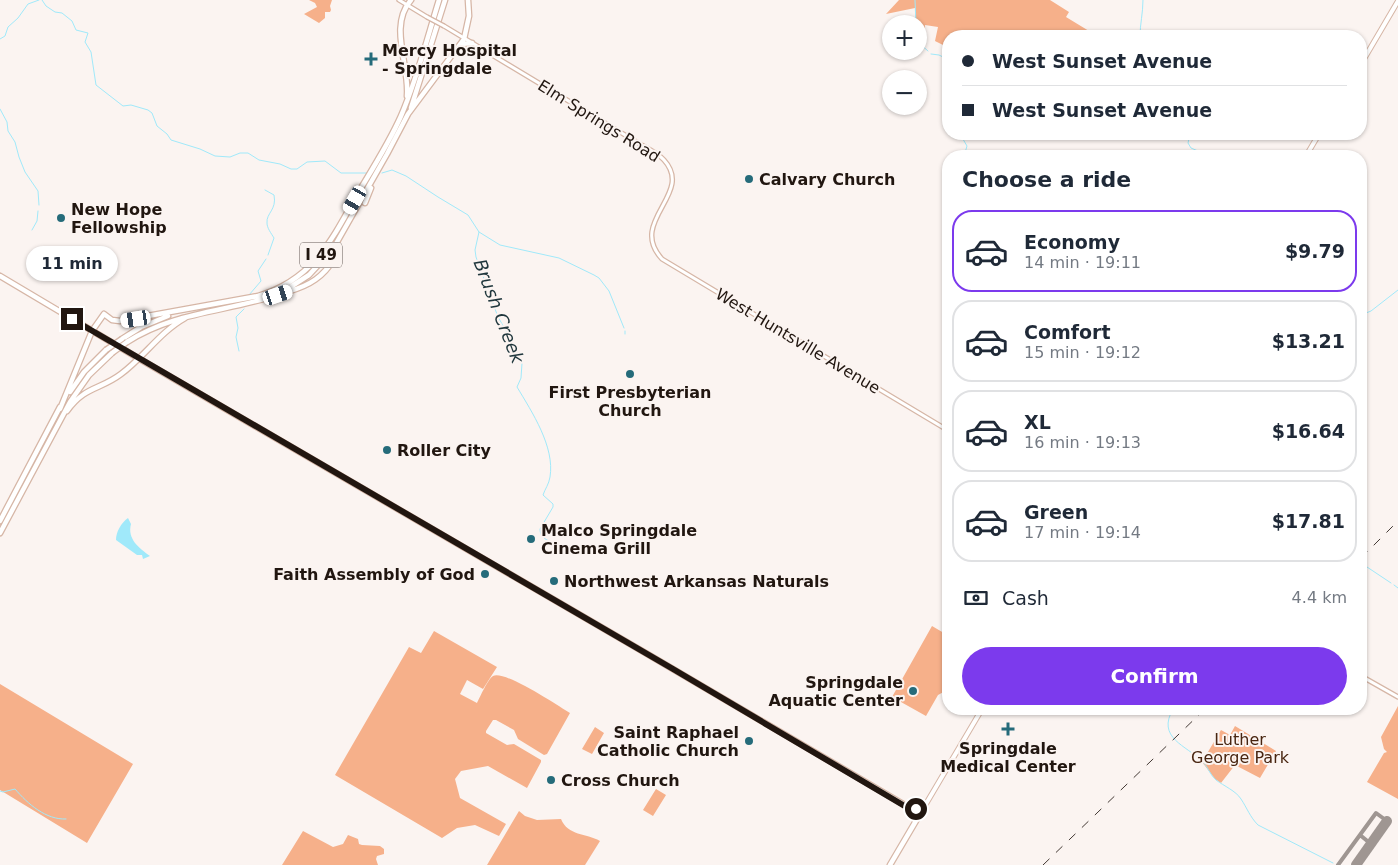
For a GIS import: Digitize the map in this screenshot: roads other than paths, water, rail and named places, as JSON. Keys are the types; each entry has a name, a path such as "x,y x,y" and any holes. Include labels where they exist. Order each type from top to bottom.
{"highway":[{"path":"404,107 408,83 401,32 407,5 411,0"},
{"name":"I 49","path":"0,521 60,409 80,378 106,350 147,324 183,310 263,295 287,284 307,270 322,254 392,133 404,107 415,80 439,0"},
{"name":"I 49","path":"0,533 70,402 81,385 112,353 127,342 158,325 191,315 258,302 278,295 303,280 324,260 336,244 408,114 423,73 445,0"},
{"path":"408,114 464,39 469,16 468,0"},
{"path":"460,45 466,42 472,43"},
{"path":"365,203 373,179"},
{"path":"278,295 315,281 325,272 334,259"},
{"path":"0,276 920,814 890,865"},
{"path":"60,409 90,337 90,330 104,314 112,320 120,322 183,310"},
{"path":"112,312 110,316 112,320"},
{"path":"129,367 170,327 191,315"},
{"path":"144,353 145,362"},
{"path":"55,429 80,397 92,388 117,376 136,363 145,362"},
{"path":"0,514 11,500"},
{"path":"910,809 924,806"}],"main road":[{"name":"Elm Springs Road","path":"399,0 665,161 672,177 671,190 654,223 651,235 653,245"},
{"path":"1367,54 1398,1"},
{"name":"West Huntsville Avenue","path":"653,245 658,255 668,263 942,427"},
{"path":"1367,679 1398,697"},
{"path":"920,814 978,715"}],"water":[{"path":"128,518 131,524 132,539 150,556 143,559 142,555 137,555 116,540 119,528"}],"waterway":[{"path":"0,39 5,36 8,27 18,18 28,4 39,0"},
{"name":"Brush Creek","path":"42,0 46,6 55,12 62,13 72,21 76,30 88,33 85,42 91,52 96,85 123,106 131,105 148,110 152,113 157,126 171,140 215,156 230,157 240,153 248,153 259,160 280,164 291,169 297,169 307,162 325,161 341,173 367,173"},
{"path":"915,0 916,15"},
{"path":"1140,30 1143,0"},
{"path":"931,54 942,56"},
{"path":"0,109 7,122 8,131 15,142 25,172 38,191 39,205"},
{"path":"964,140 967,146 966,150"},
{"path":"1189,140 1191,148 1196,150"},
{"name":"Brush Creek","path":"382,173 392,170 406,176 468,215 479,232 475,250 476,257 498,317 522,363 521,378 517,387 541,430 549,454 550,477 543,495 553,504 553,507 540,532 543,537 555,544"},
{"path":"265,190 274,195 275,200 267,220 268,227 274,238 268,255"},
{"path":"32,230 37,221 38,211"},
{"path":"479,232 500,245 559,258 599,278 609,291 624,328"},
{"path":"249,295 261,281 258,271 266,259"},
{"path":"1367,313 1398,290"},
{"path":"239,351 236,337 238,328 236,317 244,309"},
{"path":"1367,567 1391,583"},
{"path":"1394,585 1398,588"},
{"path":"1171,715 1168,727 1175,740 1203,762 1216,780 1239,796 1258,825 1333,863"},
{"path":"0,791 15,789 38,810 51,817 66,819"}],"railway":[{"path":"1367,552 1398,521"},
{"path":"1043,865 1199,715"}],"place":[{"name":"Mercy Hospital - Springdale","path":"371,59"},
{"name":"Calvary Church","path":"749,179"},
{"name":"New Hope Fellowship","path":"61,218"},
{"name":"First Presbyterian Church","path":"630,374"},
{"name":"Roller City","path":"387,450"},
{"name":"Malco Springdale Cinema Grill","path":"531,539"},
{"name":"Faith Assembly of God","path":"485,574"},
{"name":"Northwest Arkansas Naturals","path":"554,581"},
{"name":"Springdale Aquatic Center","path":"913,691"},
{"name":"Springdale Medical Center","path":"1008,729"},
{"name":"Saint Raphael Catholic Church","path":"749,741"},
{"name":"Cross Church","path":"551,780"}],"park label":[{"name":"Luther George Park","path":"1240,748"}]}
